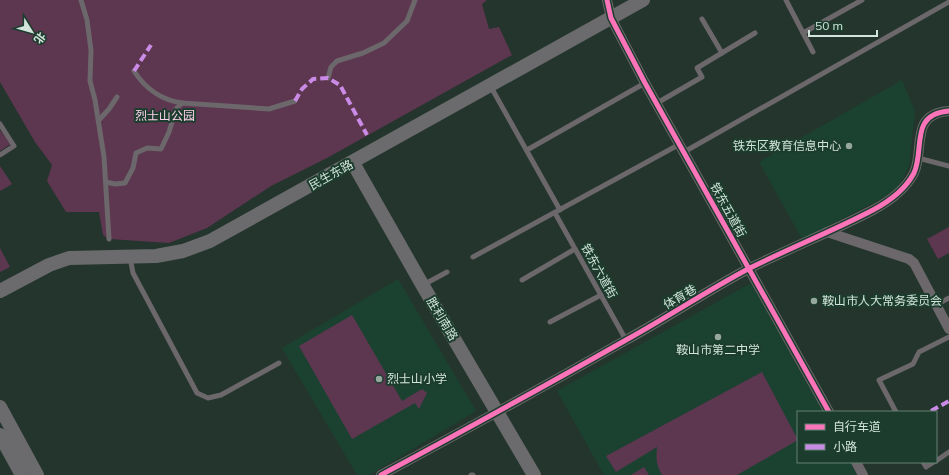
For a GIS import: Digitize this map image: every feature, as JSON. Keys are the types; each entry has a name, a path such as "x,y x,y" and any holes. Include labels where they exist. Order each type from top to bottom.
{"main road":[{"name":"民生东路","path":"0,290 49,265 69,258 156,256 183,251 210,241 353,163 490,84 643,0"},
{"name":"胜利南路","path":"353,163 534,475"},
{"path":"0,406 37,475"},
{"path":"1,439 19,473"}],"street":[{"name":"铁东五道街","path":"607,0 611,18 827,411"},
{"name":"体育巷","path":"381,475 395,472 497,411 626,340 750,269 873,210 894,197 907,184 915,171 921,127 931,116 942,111 949,111"},
{"path":"827,232 909,259 914,263 949,329"},
{"path":"857,463 863,475"}],"lane":[{"path":"81,0 87,20 91,50 90,81 99,120 106,182 109,239"},
{"path":"328,78 331,67 337,61 363,53 384,42 406,21 415,0"},
{"path":"786,0 814,52"},
{"path":"803,33 862,0"},
{"path":"474,257 557,211 682,148 949,2"},
{"path":"702,19 722,53"},
{"path":"657,103 702,77 697,68 755,33"},
{"path":"134,71 144,83 158,95 170,101 269,110 295,101"},
{"path":"526,150 646,83"},
{"name":"铁东六道街","path":"490,84 526,150 575,249 626,340"},
{"path":"99,120 117,97"},
{"path":"106,182 115,184 125,183 133,168 136,153 147,148 161,149 169,132 176,109 182,103"},
{"path":"0,124 14,146 0,155"},
{"path":"917,158 949,166"},
{"path":"522,280 575,249"},
{"path":"130,256 133,273 197,393 208,398 221,395 279,364"},
{"path":"423,286 447,272"},
{"path":"550,322 601,295"},
{"path":"936,305 949,298"},
{"path":"895,411 879,380 913,364 919,352 949,337"},
{"path":"937,460 949,452"},
{"path":"924,463 926,467 932,463"}],"shaded area":[{"name":"铁东区教育信息中心","path":"902,80 915,111 909,167 898,187 881,199 802,239 759,162"},
{"name":"烈士山小学","path":"398,279 476,411 369,475 357,475 282,348"},
{"name":"鞍山市第二中学","path":"751,283 822,411 797,411 797,463 851,463 857,475 604,475 557,391"}],"green space":[{"name":"烈士山公园","path":"0,0 487,0 482,4 489,29 499,27 512,55 327,158 271,186 207,228 169,243 109,239 103,235 99,212 66,212 47,181 52,165 35,142 0,82"},
{"path":"0,130 11,144 0,151"},
{"path":"0,166 12,184 0,191"},
{"path":"949,227 949,253 938,259 927,239"},
{"path":"0,248 10,267 0,272"},
{"path":"352,315 402,401 422,389 427,393 419,409 415,403 352,439 299,346"},
{"path":"762,372 797,438 797,441 737,475 662,475 657,461 657,447 616,472 606,456"},
{"path":"644,467 649,475 631,475"}],"marked path":[{"path":"134,71 151,45"},
{"path":"295,101 302,89 313,79 328,78 340,85 367,135"},
{"path":"931,411 949,401"}],"cycle path":[{"path":"607,0 611,18 645,83 828,411"},
{"path":"381,475 596,357 750,268 843,225 885,203 902,190 914,173 917,164 923,126 928,119 936,114 949,111"}],"place":[{"name":"铁东区教育信息中心","path":"849,146"},
{"name":"鞍山市人大常务委员会","path":"814,301"},
{"name":"鞍山市第二中学","path":"718,337"},
{"name":"烈士山小学","path":"379,379"}]}
